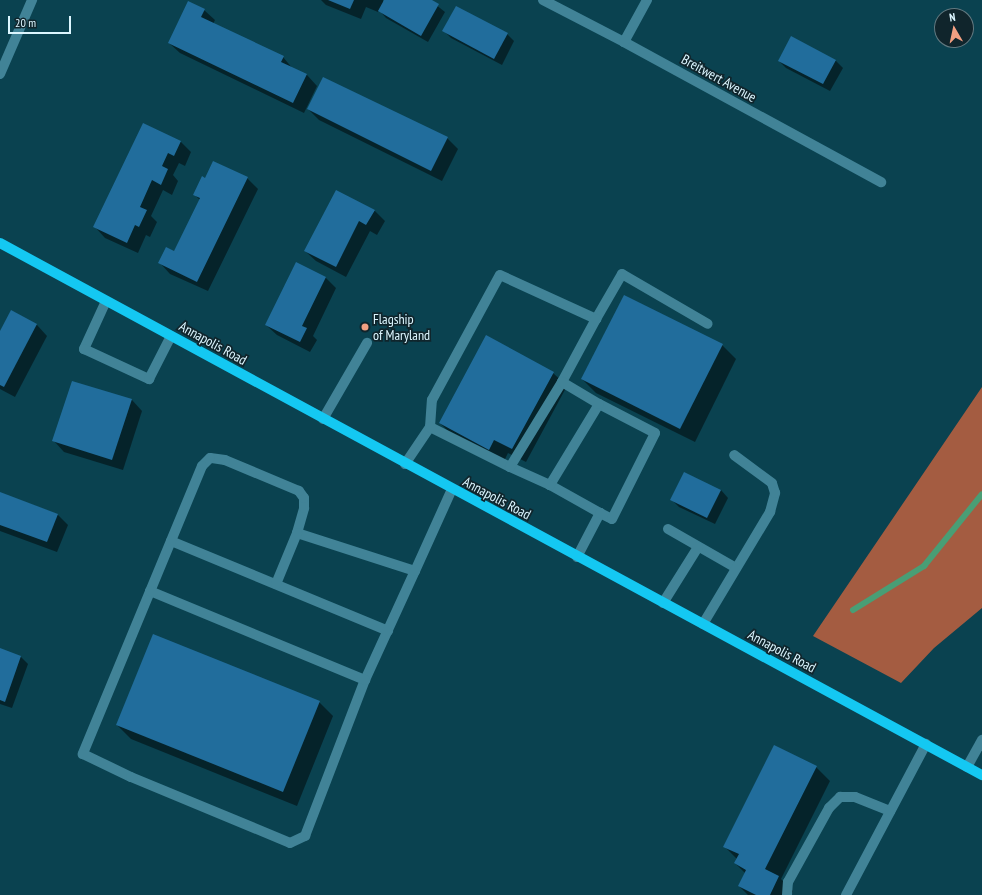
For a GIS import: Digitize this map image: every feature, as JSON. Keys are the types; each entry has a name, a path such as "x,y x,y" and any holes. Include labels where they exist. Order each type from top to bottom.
{"main road":[{"name":"Annapolis Road","path":"0,243 405,464 982,775"}],"street":[{"path":"0,74 32,0"},
{"name":"Breitwert Avenue","path":"542,0 624,42 880,182"},
{"path":"624,42 647,0"},
{"path":"510,467 562,382 622,274 708,324"},
{"path":"405,464 430,426 432,400 500,275 596,319"},
{"path":"106,301 84,350 149,379 171,336"},
{"path":"324,419 367,343"},
{"path":"430,426 612,519 656,433 599,404 562,382"},
{"path":"550,486 599,404"},
{"path":"703,624 770,512 775,493 772,483 734,455"},
{"path":"276,584 297,533 304,508 304,498 299,491 225,460 210,458 202,466 83,754 153,786 290,843 305,836 365,680 416,571 452,489"},
{"path":"577,557 600,513"},
{"path":"668,529 736,568"},
{"path":"297,533 416,571"},
{"path":"171,541 388,631"},
{"path":"663,603 698,547"},
{"path":"150,591 365,680"},
{"path":"967,767 982,740"},
{"path":"846,895 926,744"},
{"path":"787,895 788,882 830,808 840,797 855,797 890,811"}],"shaded area":[{"path":"982,387 982,608 934,648 901,683 813,636"}],"building":[{"path":"328,0 354,0 350,9"},
{"path":"384,0 432,0 439,4 421,36 378,11"},
{"path":"188,1 205,9 201,17 284,56 281,62 307,74 293,103 168,43"},
{"path":"456,6 508,33 494,59 442,31"},
{"path":"791,36 836,60 823,84 778,61"},
{"path":"323,77 448,137 431,171 307,109"},
{"path":"143,123 181,141 174,156 168,153 162,166 168,169 161,185 152,180 140,207 147,210 139,227 135,225 127,243 93,227"},
{"path":"213,161 248,177 197,282 158,263 166,247 174,251 200,198 193,195 202,176 205,178"},
{"path":"336,190 375,210 366,225 359,221 336,267 304,251"},
{"path":"296,262 326,277 302,326 307,328 300,342 265,325"},
{"path":"624,295 723,344 680,429 581,379"},
{"path":"11,310 37,324 4,387 0,385 0,331"},
{"path":"486,335 554,372 512,449 494,440 489,450 439,423"},
{"path":"72,381 132,399 112,460 52,441"},
{"path":"684,472 721,490 707,518 670,500"},
{"path":"0,492 58,514 47,542 0,525"},
{"path":"153,634 320,701 283,792 116,725"},
{"path":"0,648 21,656 5,702 0,700"},
{"path":"774,745 817,766 765,869 779,876 770,895 756,895 738,886 746,870 734,863 739,854 723,847"}],"waterway":[{"path":"853,610 924,566 982,494"}],"place":[{"name":"Flagship of Maryland","path":"365,327"}]}
